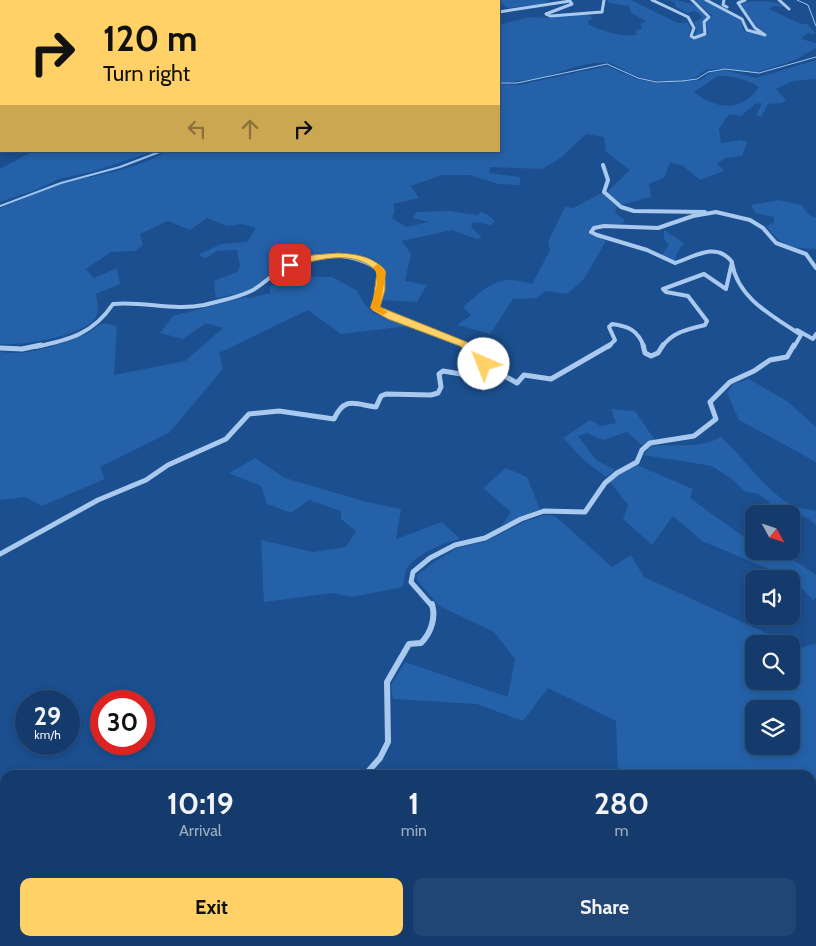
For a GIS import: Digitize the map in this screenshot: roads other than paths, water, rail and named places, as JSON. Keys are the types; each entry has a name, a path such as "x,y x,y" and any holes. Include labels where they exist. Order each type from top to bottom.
{"street":[{"path":"500,12 570,1 572,4 546,14 551,16 593,11 602,12 604,0"},
{"path":"652,0 688,16 694,28 691,36 694,38 706,34 704,22 709,17 692,0"},
{"path":"706,0 735,15"},
{"path":"724,0 723,5 745,22 747,30 765,35 755,28 749,17 739,6 738,3 745,0"},
{"path":"779,0 790,10"},
{"path":"603,165 608,180 604,192 621,207 634,211 656,213 671,210 716,212 750,220 763,228 776,244 806,254 816,268"},
{"path":"369,770 380,758 388,742 386,716 389,700 387,682 409,644 421,643 429,636 434,612 431,602 411,582 413,572 430,558 455,545 485,538 529,516 544,511 565,510 585,512 600,489 615,473 637,462 642,450 650,444 667,442 701,432 716,420 710,402 730,382 754,371 770,360 787,357 801,335 768,313 746,293 736,280 732,262 723,255 703,250 675,264 647,250 591,232 594,228 604,226 658,228 693,216 716,212"},
{"path":"0,348 23,350 88,330 99,323 113,304 123,303 182,308 248,293 290,265 313,258 338,255 357,257 373,262 382,272 381,290 375,308 391,317 463,344 474,351 490,375 490,384 484,388 462,374 444,371 439,374 441,386 438,393 431,395 386,394 381,396 376,407 345,403 340,406 334,419 295,412 249,414 242,419 234,433 226,439 168,465 146,480 90,505 0,554"},
{"path":"484,364 517,383 524,375 551,380 609,346 615,340 609,327 612,324 638,332 642,337 645,353 651,356 658,353 666,341 681,332 705,325 708,321 688,296 666,292 663,289 704,274 710,277 719,288 726,289 732,262"},
{"path":"790,327 813,339 816,334"}],"waterway":[{"path":"797,0 808,5 816,26"},
{"path":"500,83 517,83 607,64 638,78 656,82 682,81 697,79 708,72 725,69 759,73 816,57"},
{"path":"0,206 61,183 120,167 159,152"}]}
